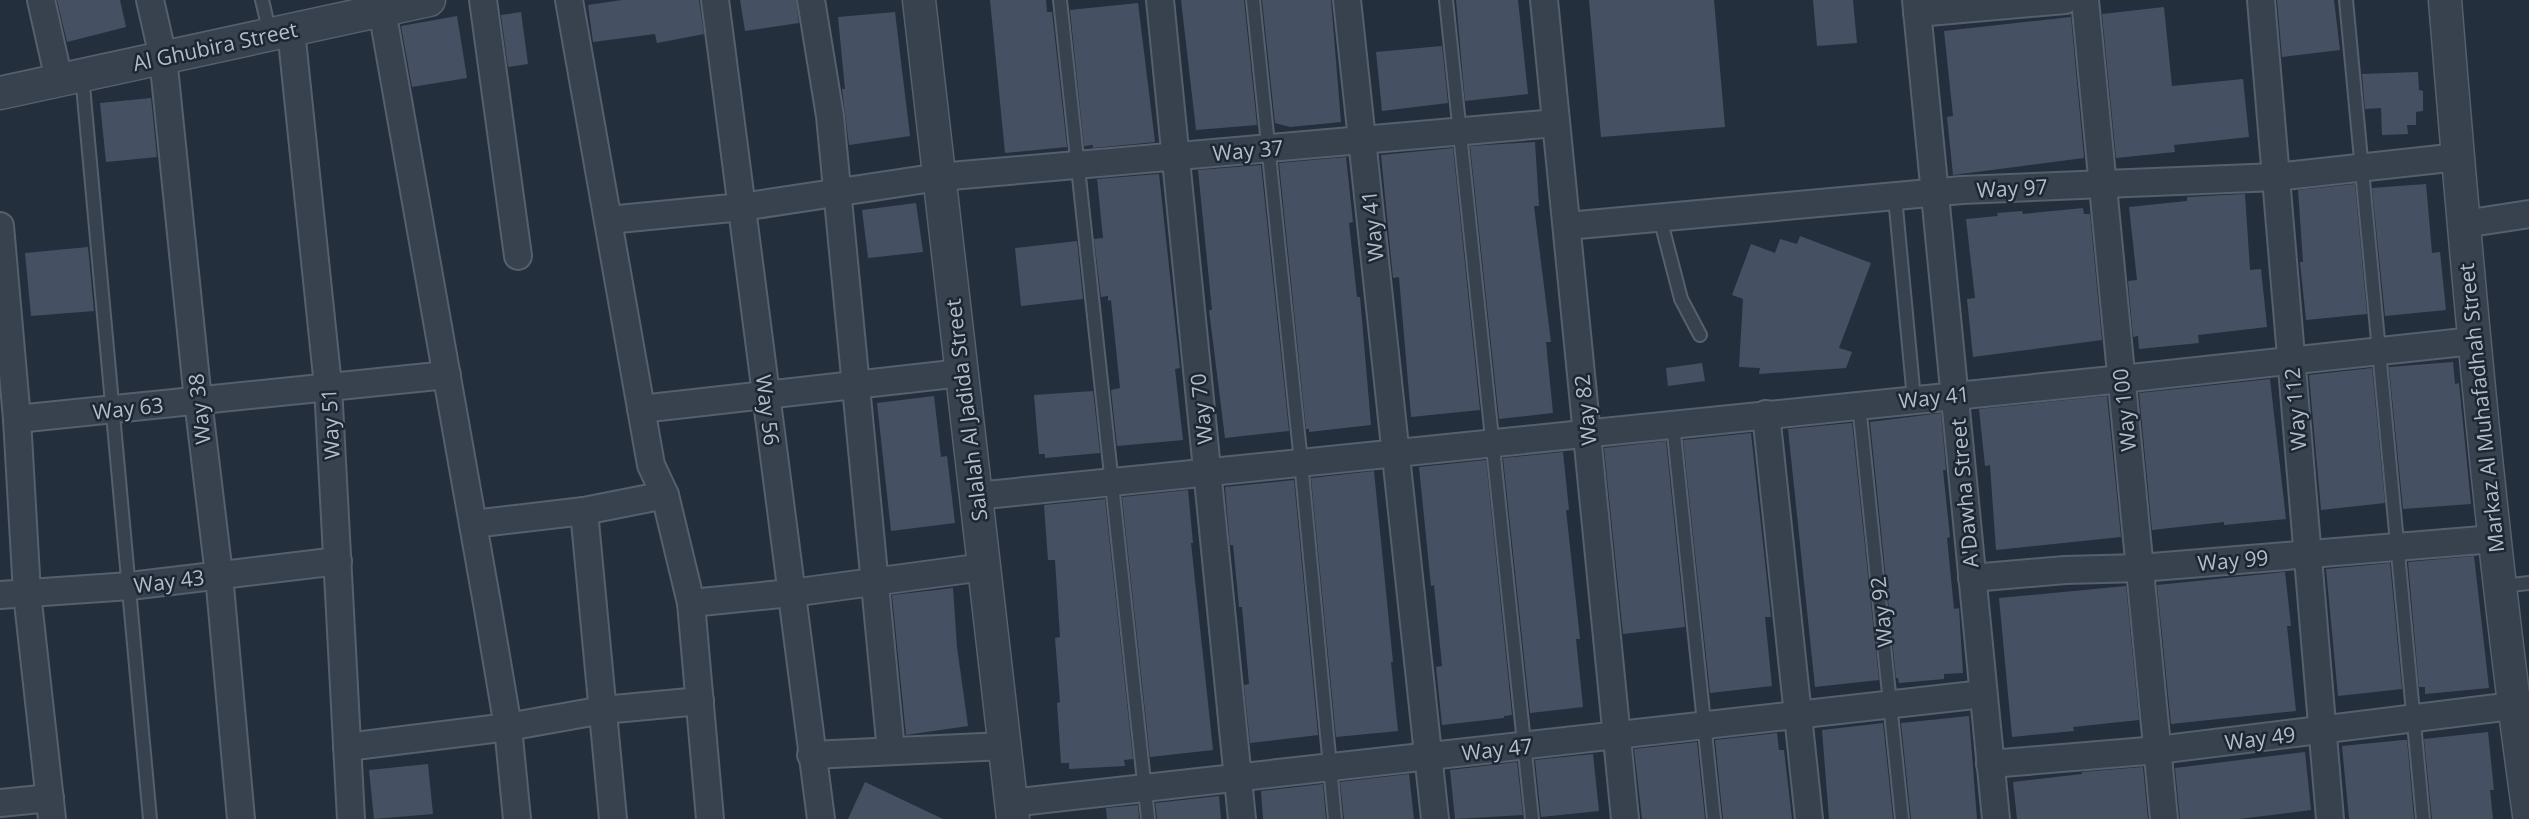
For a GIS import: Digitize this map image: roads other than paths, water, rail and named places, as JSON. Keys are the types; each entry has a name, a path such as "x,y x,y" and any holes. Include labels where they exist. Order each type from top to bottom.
{"street":[{"path":"41,0 71,77"},
{"name":"Way 38","path":"150,0 163,57 219,575 241,819"},
{"name":"Al Ghubira Street","path":"0,93 280,32 362,9 429,0"},
{"path":"483,0 518,256"},
{"path":"569,0 650,465 665,495 691,603 710,819"},
{"name":"Way 56","path":"715,0 821,819"},
{"path":"811,0 830,116 891,751"},
{"name":"Salalah Al Jadida Street","path":"919,0 1012,811"},
{"name":"Way 70","path":"1160,0 1242,819"},
{"name":"Way 41","path":"1347,0 1434,819"},
{"name":"Way 82","path":"1544,0 1625,819"},
{"path":"1917,6 2065,0"},
{"name":"Way 100","path":"2085,0 2164,819"},
{"name":"Way 112","path":"2261,0 2330,819"},
{"name":"Markaz Al Muhafadhah Street","path":"2445,0 2473,341 2494,540 2514,585 2529,815"},
{"name":"A'Dawha Street","path":"1917,6 1996,819"},
{"path":"362,9 447,375 508,727 517,819"},
{"name":"Way 51","path":"280,32 328,386 351,819"},
{"name":"Way 37","path":"608,220 742,207 939,177 1556,123"},
{"name":"Way 97","path":"1567,226 1962,190 2276,177 2458,157"},
{"path":"2464,224 2529,215"},
{"path":"0,226 17,419 27,593 51,808 0,803"},
{"name":"Way 41","path":"976,496 2473,341"},
{"path":"641,409 961,373"},
{"name":"Way 63","path":"17,419 447,375"},
{"path":"1766,414 1810,819"},
{"path":"473,524 584,511 665,495"},
{"path":"584,511 613,819"},
{"name":"Way 99","path":"1972,578 2066,570 2140,568 2494,540"},
{"name":"Way 43","path":"0,595 130,586 338,561"},
{"path":"691,603 791,593 984,567"},
{"name":"Way 47","path":"1012,811 1145,788 1983,694"},
{"path":"346,747 508,727 603,710 700,701"},
{"name":"Way 49","path":"1990,764 2158,750 2521,704"},
{"path":"811,755 1004,746"}],"lane":[{"path":"262,0 280,32"},
{"path":"1060,0 1148,819"},
{"path":"1253,0 1335,819"},
{"path":"1446,0 1532,819"},
{"path":"2346,0 2423,819"},
{"path":"71,77 112,409 150,819"},
{"path":"1895,197 1914,399"},
{"path":"1660,218 1681,299 1700,335"},
{"name":"Way 92","path":"1859,405 1902,819"},
{"path":"1673,424 1714,819"}]}
